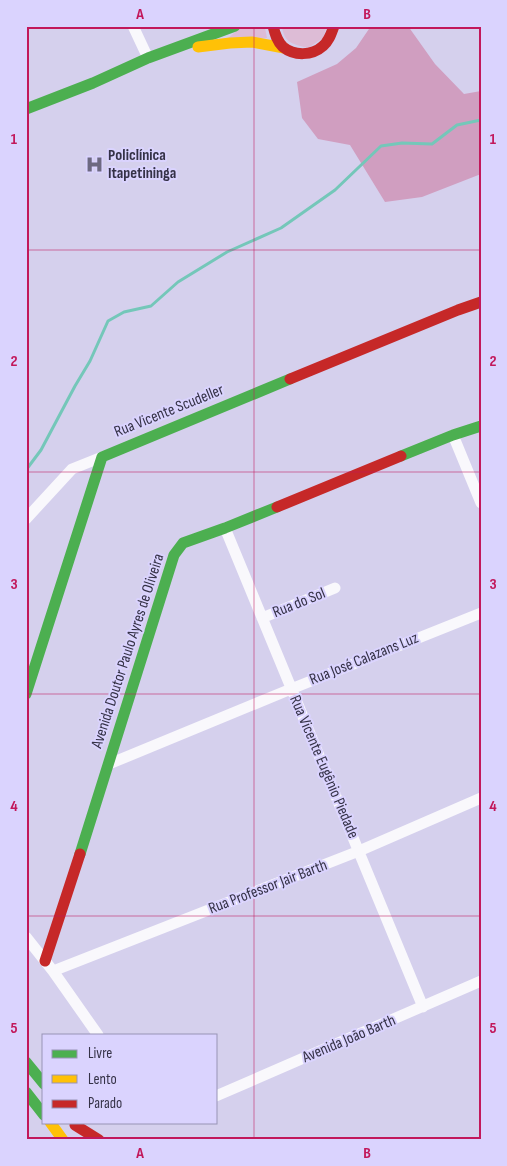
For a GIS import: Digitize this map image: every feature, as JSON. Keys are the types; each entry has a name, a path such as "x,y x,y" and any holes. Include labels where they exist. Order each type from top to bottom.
{"main road":[{"path":"26,109 148,58 235,26"},
{"path":"273,26 273,32 277,40 284,48"},
{"path":"169,51 252,42 284,48 294,53 305,55 315,52 324,46 331,38 334,27"},
{"name":"Rua Vicente Scudeller","path":"26,694 102,457 481,302"},
{"name":"Avenida Doutor Paulo Ayres de Oliveira","path":"44,961 109,764 174,555 182,543 225,528 453,435 481,426"},
{"path":"26,1062 42,1082"},
{"path":"26,1092 42,1112"},
{"path":"51,1124 63,1140"},
{"path":"74,1124 87,1140"},
{"path":"74,1124 99,1140"}],"street":[{"path":"133,26 148,58"},
{"path":"453,435 481,503"},
{"path":"26,519 72,469 102,457"},
{"name":"Rua Vicente Eugênio Piedade","path":"225,528 423,1007"},
{"name":"Rua do Sol","path":"262,618 335,588"},
{"name":"Rua José Calazans Luz","path":"109,764 481,613"},
{"name":"Rua Professor Jair Barth","path":"52,971 359,851 481,798"},
{"path":"26,937 97,1034"},
{"name":"Avenida João Barth","path":"218,1095 481,982"}],"shaded area":[{"path":"242,26 265,26 267,38 227,39"},
{"path":"282,26 327,26 323,38 308,48 287,40"},
{"path":"371,26 408,26 435,64 464,94 481,91 481,174 422,197 385,202 350,145 318,139 302,118 297,82 337,64 356,48"}],"waterway":[{"path":"26,470 41,450 90,361 108,321 124,312 151,306 178,282 227,252 281,228 335,190 381,146 402,143 432,144 457,125 481,120"}],"traffic: fast":[{"path":"26,109 93,83 148,58 235,26"},
{"path":"26,694 102,457 290,379"},
{"path":"401,456 481,426"},
{"path":"80,854 174,555 183,543 277,507"},
{"path":"26,1062 42,1082"},
{"path":"26,1092 42,1112"}],"traffic: slow":[{"path":"198,47 252,42 284,48"},
{"path":"51,1124 63,1140"}],"traffic: jam":[{"path":"273,26 275,35 283,47 292,52 303,54 314,52 323,46 334,26"},
{"path":"290,379 481,302"},
{"path":"277,507 401,456"},
{"path":"45,961 80,854"},
{"path":"75,1125 99,1140"}],"place":[{"name":"Policlínica Itapetininga","path":"94,164"}]}
